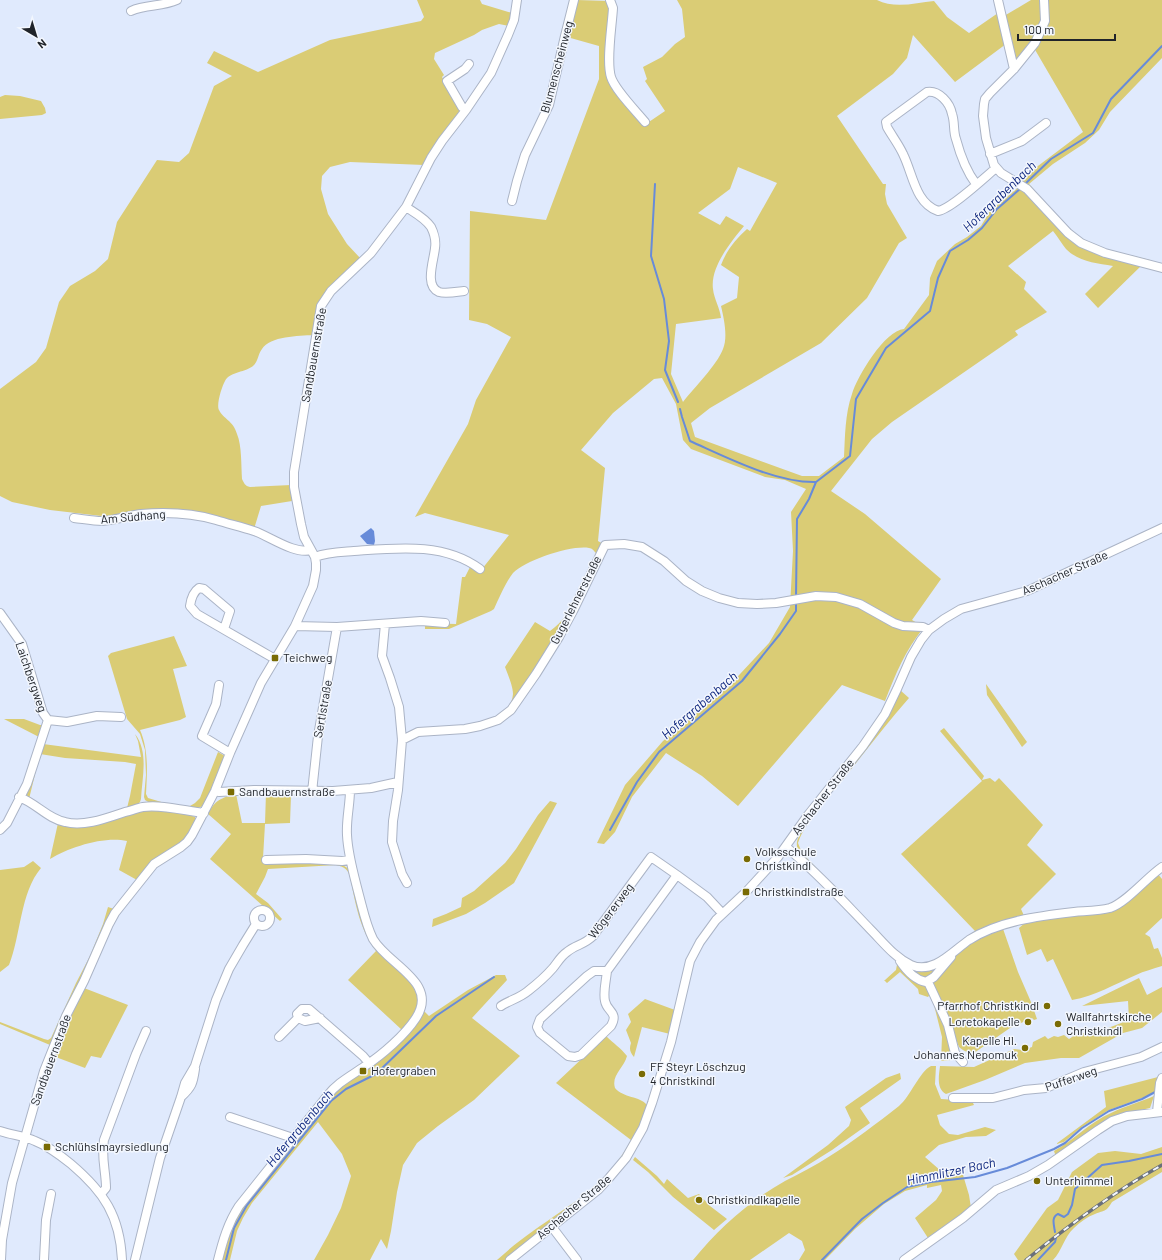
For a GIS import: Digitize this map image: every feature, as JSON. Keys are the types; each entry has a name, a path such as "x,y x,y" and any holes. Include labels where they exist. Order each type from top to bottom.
{"street":[{"path":"131,11 140,7 160,5 177,0"},
{"name":"Sandbauernstraße","path":"1,1260 2,1240 7,1206 18,1159 26,1138 36,1098 54,1045 66,1016 91,967 109,924 116,913 154,864 172,854 187,842 204,813 215,791 261,683 295,626 314,581 316,570 313,554 304,537 298,512 294,488 294,472 321,306 331,291 371,253 406,207 431,158 491,73 514,20 517,0"},
{"name":"Blumenscheinweg","path":"512,201 525,155 547,111 564,36 574,0"},
{"path":"610,0 613,8 610,58 611,77 619,90 645,122"},
{"path":"998,0 1014,69"},
{"path":"1044,0 1045,21 1034,43 1014,69 985,99 983,121 990,154 996,168 1024,186 1068,233 1081,243 1105,253 1162,268"},
{"path":"466,110 462,107 447,81 465,69 469,64"},
{"path":"976,184 971,176 956,139 951,110 948,103 939,94 927,92 886,122 887,127 903,154 918,193 924,201 938,211 946,208 976,184 996,168"},
{"path":"990,154 1022,141 1046,124"},
{"path":"406,207 425,220 431,227 434,234 436,247 430,279 432,286 437,291 444,293 464,291"},
{"name":"Am Südhang","path":"74,518 100,521 114,520 140,514 157,513 187,515 215,520 253,530 279,543 313,554"},
{"name":"Aschacher Straße","path":"510,1260 599,1189 620,1166 631,1150 648,1115 667,1055 690,961 694,952 706,933 722,913 754,884 786,847 879,724 911,657 929,630 944,618 961,609 1027,591 1162,528"},
{"name":"Gugerlehnerstraße","path":"402,740 418,732 465,730 491,723 505,716 522,695 559,637 574,611 604,545 624,544 642,547 664,562 686,582 719,598 757,604 827,596 841,598 864,606 894,623 909,627 922,627 929,630"},
{"path":"313,554 419,548 455,556 470,562 480,569"},
{"path":"224,629 230,611 204,590 199,588 196,590 191,599 190,606 192,610 197,614 275,659"},
{"name":"Laichbergweg","path":"0,613 22,644 43,713 48,720 27,784 7,823 0,830"},
{"path":"295,626 337,626 421,621 444,623"},
{"path":"385,624 382,656 399,707 402,740 402,757 393,821 392,842 407,883"},
{"name":"Sertlstraße","path":"312,792 318,736 337,626"},
{"path":"219,685 216,704 202,736 230,753"},
{"path":"48,720 67,722 97,716 121,717"},
{"path":"215,791 312,792 377,787 398,782"},
{"path":"218,1260 226,1231 232,1217 293,1138 342,1080 369,1063 396,1040 416,1019 421,1010 422,996 417,984 388,957 374,940 368,929 350,860 347,834 350,790"},
{"path":"19,797 38,807 52,818 64,822 74,823 111,817 142,807 154,806 204,813"},
{"path":"786,847 825,883 899,959 912,975 924,982 928,982"},
{"name":"Wögererweg","path":"502,1006 506,1002 520,997 527,992 552,969 571,948 587,942 593,936 651,857 707,897 722,913"},
{"path":"266,860 350,860"},
{"path":"899,959 912,966 926,967 940,962 979,934 1009,924 1036,918 1110,907 1129,895 1148,877 1162,867"},
{"path":"607,971 594,971 587,976 540,1019 538,1026 540,1033 568,1056 575,1057 581,1055 611,1026 614,1021 613,1015 604,999 607,971 677,875"},
{"path":"136,1260 160,1158 181,1097 191,1088 194,1081 195,1066 216,1000 229,969 242,944 256,924"},
{"path":"928,982 942,968 955,950"},
{"path":"928,982 948,1025 954,1044 955,1053 963,1062"},
{"path":"278,1038 298,1018 297,1014 299,1011 306,1008 320,1018 369,1063"},
{"path":"298,1018 305,1022 320,1018"},
{"path":"101,1194 106,1188 102,1148 104,1140 146,1031"},
{"name":"Pufferweg","path":"953,1098 993,1098 1024,1090 1046,1088 1084,1072 1150,1054 1162,1047"},
{"path":"904,1260 963,1218 996,1190 1041,1169 1098,1130 1127,1116 1160,1112 1158,1102 1161,1081"},
{"path":"230,1117 293,1138"},
{"path":"0,1132 26,1138 47,1147 78,1170 101,1194 116,1225 122,1260"},
{"path":"44,1260 46,1220 51,1194"},
{"path":"552,1227 578,1260"}],"shaded area":[{"path":"417,0 480,0 482,4 512,13 509,26 499,24 482,30 435,53 434,59 444,75 442,77 461,109 461,112 424,165 350,162 330,167 322,176 321,189 328,214 347,244 361,259 327,291 313,335 293,336 271,341 262,349 256,362 251,368 231,375 224,383 218,408 231,423 239,439 242,479 244,483 250,487 291,485 292,501 261,506 254,529 186,511 110,517 50,510 12,502 0,496 0,389 36,362 46,348 59,302 70,286 95,271 108,259 117,222 157,160 179,162 189,153 214,86 232,76 207,63 214,51 258,72 330,40 421,21 424,17"},
{"path":"577,0 609,1 611,11 608,66 611,81 643,126 665,111 645,81 647,79 643,67 662,57 675,44 685,37 682,9 677,0 877,0 884,3 898,5 934,1 947,17 969,33 998,13 1006,44 955,82 913,35 907,58 893,74 837,116 883,184 886,184 885,194 887,204 907,238 899,243 867,298 821,343 710,408 691,423 695,437 802,476 819,476 844,457 847,417 855,386 866,366 881,346 897,331 904,329 929,295 930,278 937,261 955,244 981,226 990,211 1019,187 1026,175 1083,132 1034,48 1045,25 1047,14 1046,0 1162,0 1162,58 1110,112 1099,130 1085,143 1053,164 1029,184 1060,219 1079,237 1101,248 1150,260 1142,265 1098,308 1085,294 1113,266 1094,263 1076,257 1066,249 1053,231 1008,266 1026,282 1024,289 1047,312 1015,331 1018,335 892,422 872,439 831,491 865,514 941,579 912,620 924,627 911,645 902,662 885,701 842,685 738,806 702,776 666,753 632,797 615,832 604,844 597,843 625,785 663,741 727,688 769,643 790,607 793,551 791,512 806,489 785,480 765,477 691,449 683,440 676,404 662,378 654,379 613,413 581,450 605,468 598,541 603,544 570,615 550,649 516,701 505,714 493,721 477,726 435,729 435,727 469,726 482,723 503,713 510,705 513,694 505,667 535,622 550,631 559,624 573,606 596,553 590,548 571,549 549,554 528,563 513,573 505,585 494,609 491,611 449,629 425,629 425,623 456,624 462,577 465,577 471,565 480,571 509,535 425,513 415,517 468,424 476,400 511,337 487,324 469,320 470,211 546,220 599,79 599,46 567,37","holes":["738,167 777,183 750,231 747,229 739,237 723,260 721,265 739,277 737,298 721,306 725,328 723,349 716,362 683,402 671,374 676,324 721,318 713,289 715,272 722,255 744,226 726,216 720,225 698,213 730,189"]},
{"path":"1031,0 1041,0 1042,11 1040,27 1033,40 1016,61 1004,16"},
{"path":"5,95 20,96 41,101 46,113 42,115 0,119 0,97"},
{"path":"174,636 187,666 173,669 186,717 180,720 140,730 145,745 147,770 146,794 148,798 178,806 150,803 145,800 145,750 140,734 127,719 108,656 111,653"},
{"path":"986,684 1027,742 1022,747 987,695"},
{"path":"900,690 909,698 819,808 879,730 890,712"},
{"path":"4,719 24,719 43,725 39,737"},
{"path":"944,728 984,776 982,780 990,778 995,782 999,778 1043,825 1027,845 1056,874 1021,909 1025,918 1001,923 1018,972 1037,1019 1034,1020 1032,1018 1010,1028 974,1053 970,1053 959,1047 936,989 928,997 919,994 918,989 900,972 887,983 884,980 896,970 899,954 800,854 798,850 797,843 799,837 805,826 818,810 807,825 798,843 802,853 899,953 913,961 926,963 933,961 948,952 975,931 901,854 982,781 940,731"},
{"path":"135,734 142,749 144,765 141,799 137,805 112,814 94,819 84,821 75,822 57,818 48,811 59,817 80,820 96,818 127,808 136,764 65,758 40,754 29,799 26,798 25,793 34,772 43,744 141,757"},
{"path":"218,752 225,756 205,805 198,808 186,807 195,803 200,798"},
{"path":"266,793 291,795 290,823 265,824 263,858 286,861 341,864 349,869 364,928 417,990 420,1007 402,1030 348,980 376,951 362,925 356,907 350,877 345,869 336,865 268,869 256,894 268,903 282,919 280,921 210,859 231,834 208,814 213,806 222,798 236,794 242,823 265,823"},
{"path":"550,801 557,803 514,883 466,914 432,927 433,919 461,907 462,898 474,891 505,863 538,815"},
{"path":"141,810 183,813 195,817 196,821 189,835 137,880 119,870 127,841 98,841 67,850 50,859 58,823"},
{"path":"33,861 41,868 29,889 9,965 0,972 0,870 24,867"},
{"path":"1157,873 1162,879 1162,918 1145,934 1150,937 1154,949 1158,948 1162,958 1162,966 1139,974 1097,993 1072,1000 1053,959 1047,962 1041,949 1027,955 1019,928 1026,922 1099,912"},
{"path":"108,907 114,909 50,1045 0,1024 0,1022 44,1039 48,1040 51,1038 90,956"},
{"path":"496,975 505,975 507,980 472,1018 520,1056 474,1100 417,1143 403,1165 387,1249 381,1239 370,1260 314,1260 341,1208 351,1176 342,1154 318,1122 252,1203 237,1231 230,1260 222,1260 227,1240 237,1214 336,1090 418,1022 424,1011 429,1016 468,990"},
{"path":"1139,978 1147,995 1162,987 1162,1012 1142,1028 1123,1033 1079,1058 1061,1058 1025,1063 985,1080 946,1094 941,1089 939,1085 940,1066 974,1067 1014,1049 1023,1050 1032,1047 1033,1042 1045,1036 1048,1039 1054,1036 1058,1037 1064,1035 1069,1039 1078,1033 1095,1033 1129,1020 1128,1001 1082,1006"},
{"path":"84,988 128,1005 101,1058 91,1056 85,1068 53,1056"},
{"path":"931,993 948,1035 951,1060 941,1061 942,1037"},
{"path":"645,999 675,1010 670,1034 642,1027 634,1057 630,1050 631,1043 626,1030 631,1022 628,1014"},
{"path":"606,1036 627,1056 616,1075 614,1083 615,1088 622,1094 640,1100 647,1105 639,1129 626,1152 600,1183 506,1260 497,1260 523,1238 588,1192 611,1169 631,1140 556,1083"},
{"path":"931,1066 936,1066 935,1084 941,1099 972,1101 974,1105 937,1115 940,1125 949,1134 958,1135 985,1127 996,1130 986,1136 966,1137 939,1145 925,1157 941,1171 963,1175 971,1208 928,1238 915,1218 936,1200 942,1191 941,1185 927,1188 927,1185 905,1191 884,1204 855,1229 825,1260 799,1260 805,1250 802,1241 789,1233 750,1260 693,1260 724,1226 759,1197 839,1150 899,1106 923,1073"},
{"path":"900,1073 901,1079 860,1108 870,1123 832,1150 792,1175 783,1178 828,1145 849,1126 851,1120 845,1107 886,1078"},
{"path":"1158,1077 1155,1092 1109,1110 1082,1127 1064,1142 1056,1144 1106,1107 1104,1091"},
{"path":"1154,1096 1150,1108 1127,1113 1056,1157 1054,1151 1096,1121 1116,1111"},
{"path":"1162,1147 1162,1172 1112,1202 1105,1210 1089,1217 1079,1224 1068,1236 1053,1260 1018,1260 1014,1254 1047,1208 1058,1200 1072,1172 1098,1153 1115,1151 1141,1154"},
{"path":"635,1157 664,1184 667,1179 688,1198 699,1194 710,1206 727,1219 714,1230 673,1197 648,1172 633,1160"}],"water":[{"path":"371,528 374,531 374,545 367,544 360,536"}],"waterway":[{"name":"Hofergrabenbach","path":"1024,185 1051,159 1093,133 1111,99 1162,46"},
{"path":"655,184 651,256 664,299 669,341 665,370 678,402"},
{"name":"Hofergrabenbach","path":"796,597 797,519 809,499 816,482 850,456 856,399 886,348 930,311 938,278 950,251 968,240 982,228 997,209 1021,188"},
{"path":"680,409 690,441 768,474 801,481 816,482"},
{"name":"Hofergrabenbach","path":"610,830 637,782 659,752 742,681 780,634 796,611 796,602"},
{"name":"Hofergrabenbach","path":"226,1260 234,1228 247,1205 331,1101 346,1089 376,1074 436,1016 494,977"},
{"name":"Himmlitzer Bach","path":"822,1260 862,1219 907,1187 931,1182 975,1177 1007,1168 1054,1149 1065,1143 1082,1128 1109,1111 1142,1099 1157,1091"},
{"path":"1055,1232 1054,1217 1058,1214 1064,1217 1068,1214 1072,1205 1075,1189 1102,1165 1162,1154"},
{"path":"1038,1260 1055,1242 1056,1238"}],"railway":[{"path":"1026,1260 1092,1210 1127,1186 1162,1165"}],"place":[{"name":"Teichweg","path":"275,658"},
{"name":"Sandbauernstraße","path":"231,792"},
{"name":"Volksschule Christkindl","path":"747,859"},
{"name":"Christkindlstraße","path":"746,892"},
{"name":"Pfarrhof Christkindl","path":"1047,1006"},
{"name":"Loretokapelle","path":"1028,1022"},
{"name":"Wallfahrtskirche Christkindl","path":"1058,1024"},
{"name":"Kapelle Hl. Johannes Nepomuk","path":"1025,1048"},
{"name":"Hofergraben","path":"363,1071"},
{"name":"FF Steyr Löschzug 4 Christkindl","path":"642,1074"},
{"name":"Schlühslmayrsiedlung","path":"47,1147"},
{"name":"Unterhimmel","path":"1037,1181"},
{"name":"Christkindlkapelle","path":"699,1200"}]}
